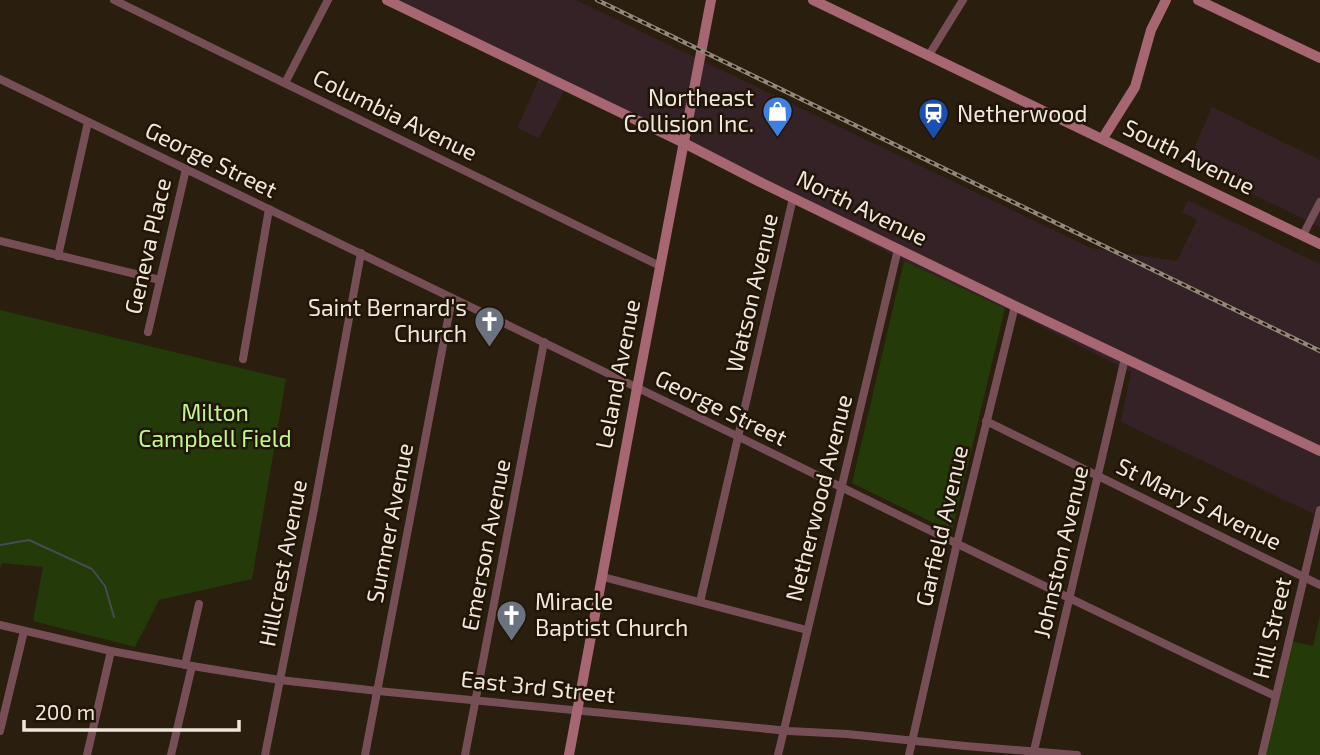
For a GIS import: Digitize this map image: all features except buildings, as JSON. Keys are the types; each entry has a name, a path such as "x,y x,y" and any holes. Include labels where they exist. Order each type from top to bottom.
{"street":[{"name":"Columbia Avenue","path":"114,0 660,266"},
{"path":"285,83 328,0"},
{"name":"North Avenue","path":"387,0 1015,306 1320,451"},
{"name":"Leland Avenue","path":"569,755 711,0"},
{"name":"South Avenue","path":"813,0 1320,244"},
{"path":"929,55 963,0"},
{"path":"1103,138 1135,87 1151,30 1166,0"},
{"path":"1198,0 1320,58"},
{"name":"George Street","path":"0,79 842,489 1275,696"},
{"path":"58,256 88,122"},
{"name":"Geneva Place","path":"148,332 186,169"},
{"name":"Watson Avenue","path":"700,602 793,198"},
{"path":"1303,235 1320,202"},
{"path":"243,359 269,209"},
{"path":"0,242 160,280"},
{"name":"Netherwood Avenue","path":"778,755 898,249"},
{"name":"Hillcrest Avenue","path":"265,755 361,253"},
{"name":"Sumner Avenue","path":"365,755 452,298"},
{"name":"Garfield Avenue","path":"909,755 1015,306"},
{"name":"Emerson Avenue","path":"465,755 544,342"},
{"name":"Johnston Avenue","path":"1034,753 1125,358"},
{"name":"St Mary S Avenue","path":"986,421 1320,585"},
{"name":"Hill Street","path":"1262,755 1320,510"},
{"path":"603,577 807,630"},
{"path":"171,755 199,604"},
{"name":"East 3rd Street","path":"0,625 111,651 281,680 784,730 1077,755"},
{"path":"0,731 24,631"},
{"path":"86,755 111,651"}],"shaded area":[{"path":"396,0 576,0 1091,248 1177,261 1197,220 1182,212 1188,200 1320,264 1320,517 1121,422 1131,372 1005,308 904,261 567,86 539,138 517,128 542,72"},
{"path":"1212,107 1320,160 1320,227 1188,163"}],"green space":[{"path":"904,261 1005,308 952,532 852,483"},
{"name":"Milton Campbell Field","path":"0,310 286,379 252,579 159,600 135,647 33,621 43,567 2,563 0,569"},
{"path":"1320,616 1320,755 1263,755 1291,641 1313,646"}],"waterway":[{"path":"0,545 29,540 92,569 105,586 114,617"}],"railway":[{"path":"597,0 1320,351"}],"place":[{"name":"Northeast Collision Inc.","path":"777,138"},
{"name":"Netherwood","path":"934,141"},
{"name":"Saint Bernard's Church","path":"490,348"},
{"name":"Miracle Baptist Church","path":"512,642"}]}
